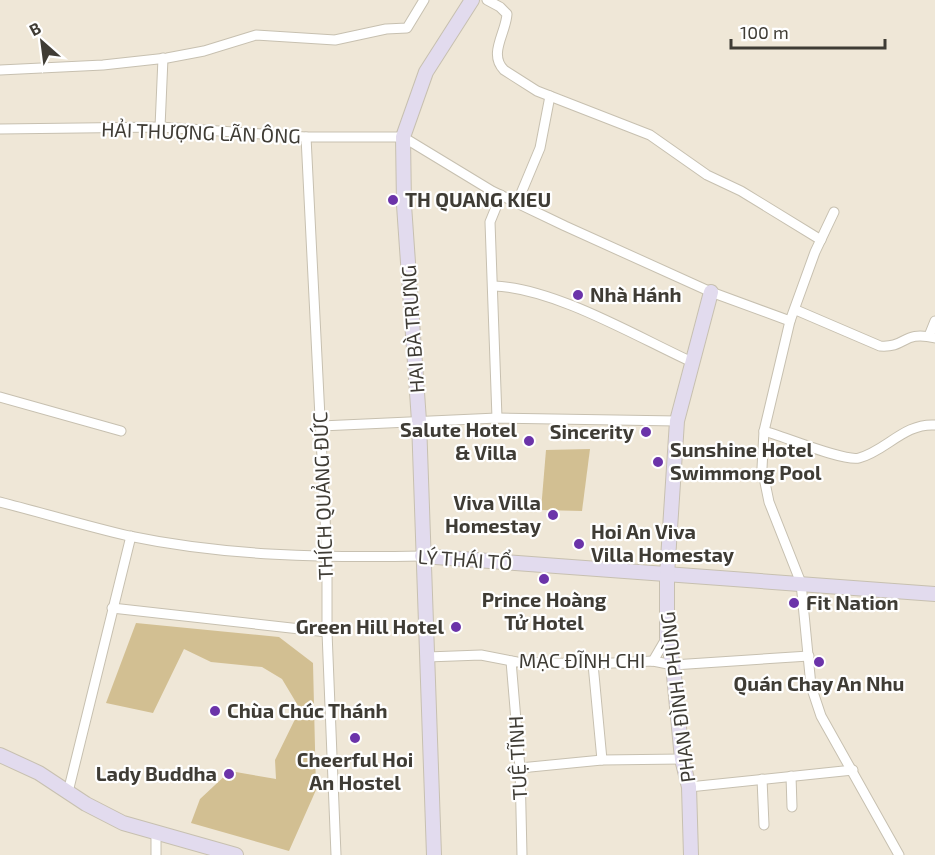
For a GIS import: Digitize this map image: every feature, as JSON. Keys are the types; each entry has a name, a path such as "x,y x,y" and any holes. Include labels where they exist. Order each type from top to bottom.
{"street":[{"path":"0,70 103,65 163,58 204,51 256,35 335,40 386,29 407,28 424,0"},
{"name":"HAI BÀ TRƯNG","path":"434,855 419,421 404,205 403,137 426,72 472,0"},
{"path":"487,0 507,14 498,53 499,66 550,96 650,135 707,174 821,240"},
{"path":"160,127 163,58"},
{"path":"517,203 540,148 550,96"},
{"path":"0,123 4,130"},
{"name":"HẢI THƯỢNG LÃN ÔNG","path":"4,130 160,127 306,137 403,137"},
{"name":"THÍCH QUẢNG ĐỨC","path":"306,137 327,558 327,632 336,855"},
{"path":"403,137 517,203 711,291 790,321"},
{"path":"496,418 494,286 490,222 501,195"},
{"path":"834,212 790,321 764,431 762,468 769,502 801,584 811,686 821,716 899,855"},
{"path":"494,286 515,287 557,300 694,363"},
{"name":"PHAN ĐÌNH PHÙNG","path":"692,855 689,787 682,759 673,665 667,637 667,575 677,421 711,291"},
{"path":"796,310 880,346 890,347 913,334 932,337 935,321"},
{"path":"0,397 121,431"},
{"path":"321,426 496,418 677,421"},
{"path":"764,431 839,456 856,459 871,453 898,434 935,425"},
{"name":"LÝ THÁI TỔ","path":"0,502 131,536 253,553 327,558 422,556 935,594"},
{"path":"68,792 131,536"},
{"path":"112,608 327,632"},
{"path":"653,661 667,637"},
{"name":"MẠC ĐĨNH CHI","path":"427,657 481,656 512,661 593,664 653,661 673,665 809,656"},
{"name":"TUỆ TĨNH","path":"512,661 520,768 522,855"},
{"path":"593,664 602,760"},
{"path":"0,755 39,773 123,823 236,855"},
{"path":"520,768 602,760 682,759"},
{"path":"689,787 853,770"},
{"path":"790,776 792,807"},
{"path":"762,779 764,825"},
{"path":"156,832 156,855"}],"shaded area":[{"path":"590,449 582,511 541,510 546,450"},
{"path":"136,623 279,637 313,663 316,790 289,851 191,823 200,799 230,771 276,779 275,760 300,709 282,679 262,667 211,662 184,649 153,713 106,703"}],"place":[{"name":"TH QUANG KIEU","path":"393,200"},
{"name":"Nhà Hánh","path":"578,295"},
{"name":"Sincerity","path":"646,432"},
{"name":"Salute Hotel & Villa","path":"529,441"},
{"name":"Sunshine Hotel Swimmong Pool","path":"658,462"},
{"name":"Viva Villa Homestay","path":"553,515"},
{"name":"Hoi An Viva Villa Homestay","path":"579,544"},
{"name":"Prince Hoàng Tử Hotel","path":"544,579"},
{"name":"Fit Nation","path":"794,603"},
{"name":"Green Hill Hotel","path":"456,627"},
{"name":"Quán Chay An Nhu","path":"819,662"},
{"name":"Chùa Chúc Thánh","path":"215,711"},
{"name":"Cheerful Hoi An Hostel","path":"355,738"},
{"name":"Lady Buddha","path":"229,774"}]}
